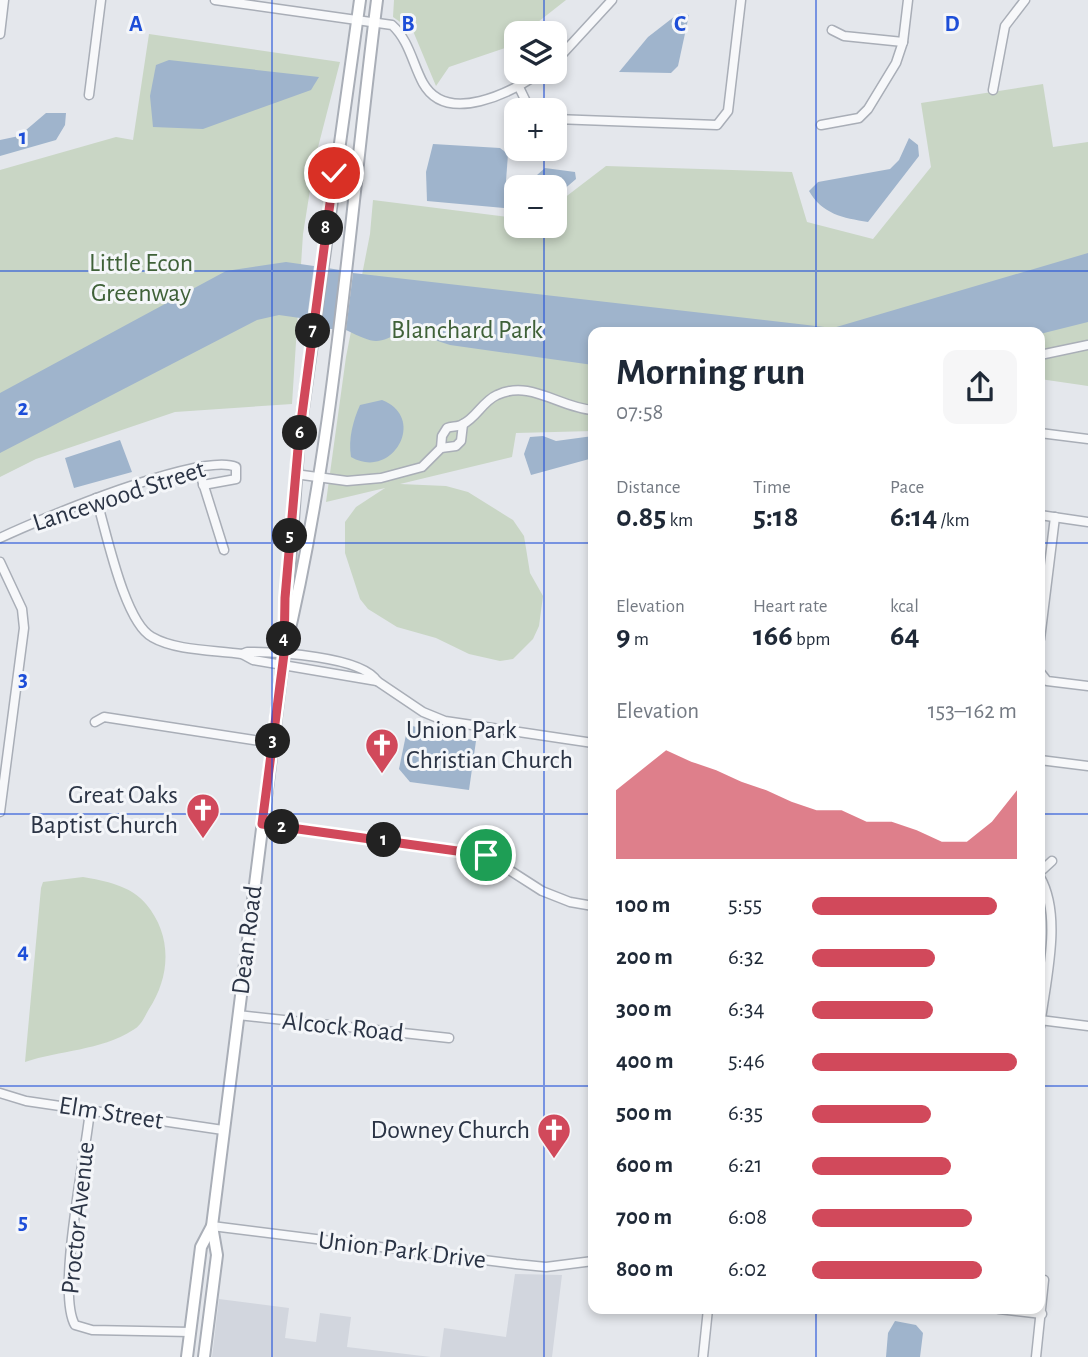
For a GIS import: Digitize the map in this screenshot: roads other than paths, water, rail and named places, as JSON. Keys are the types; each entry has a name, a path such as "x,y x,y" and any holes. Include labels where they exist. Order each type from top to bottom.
{"main road":[{"name":"Dean Road","path":"284,659 285,598 295,474 323,249 360,0"},
{"name":"Dean Road","path":"204,1357 217,1255 212,1226 262,824 284,659 298,599 319,477 349,253 377,0"},
{"name":"Dean Road","path":"187,1357 201,1247 212,1226"}],"street":[{"path":"0,34 4,0"},
{"path":"89,95 101,0"},
{"path":"215,0 374,21 396,28 424,85 443,102 455,105 472,103 523,84"},
{"path":"294,10 295,0"},
{"path":"567,49 612,0"},
{"path":"567,119 717,125 728,111 741,0"},
{"path":"821,125 859,118 896,62 903,42 908,0"},
{"path":"993,90 1005,26 1024,0"},
{"path":"832,30 844,36 903,42"},
{"path":"519,87 524,98"},
{"path":"1045,354 1088,345"},
{"path":"295,474 348,481 381,478 422,467 441,448 444,431 451,426 463,424 490,398 516,389 537,392 579,409 588,410"},
{"path":"441,448 456,446 461,441 463,424"},
{"path":"1045,434 1088,439"},
{"name":"Lancewood Street","path":"0,538 51,514 198,467 229,464 236,467 236,479 203,485"},
{"path":"198,467 224,550"},
{"path":"96,498 128,603 136,621 150,636 165,642 242,654 247,652 284,659 347,664 372,674 377,681 423,712 445,721 588,742"},
{"path":"1045,516 1088,522"},
{"path":"1045,598 1055,517"},
{"path":"0,562 22,609 24,628 0,813"},
{"path":"1045,678 1048,681 1088,686"},
{"path":"95,722 104,717 273,743"},
{"path":"0,727 11,729"},
{"path":"1045,761 1088,766"},
{"path":"262,824 486,855 542,891 570,902 588,905"},
{"path":"1045,869 1052,861"},
{"path":"1045,888 1052,919 1045,978"},
{"name":"Alcock Road","path":"238,1015 449,1038"},
{"path":"1045,1021 1088,1026"},
{"name":"Elm Street","path":"0,1093 26,1101 223,1130"},
{"name":"Proctor Avenue","path":"90,1110 69,1284 69,1316 75,1325 92,1330 191,1332"},
{"name":"Union Park Drive","path":"212,1226 546,1267 588,1262"},
{"path":"703,1357 707,1314"},
{"path":"1036,1357 1042,1314"}],"water":[{"path":"679,13 689,15 678,66 671,73 619,72 648,37"},
{"path":"169,60 319,77 311,90 203,129 153,127 150,96 156,65"},
{"path":"46,113 66,113 65,125 56,140 0,156 0,140 19,136"},
{"path":"909,138 918,145 919,156 868,222 827,210 809,191 818,182 890,169 899,160"},
{"path":"433,144 500,148 504,151 504,161 507,161 506,175 504,175 504,208 427,201 426,172"},
{"path":"545,168 575,172 576,179 567,187 567,175 537,175"},
{"path":"1088,253 1088,322 1045,333 1045,327 836,327"},
{"path":"286,262 314,266 307,319 279,315 257,320 0,453 0,393 226,271"},
{"path":"321,267 346,271 339,329 328,329 314,321"},
{"path":"353,273 824,327 588,327 588,364 450,345 404,330 376,341 346,330"},
{"path":"382,400 396,409 402,420 403,432 399,444 391,454 380,461 366,462 351,457 352,430 360,405"},
{"path":"543,436 556,441 588,437 588,459 531,475 524,454 530,437"},
{"path":"120,440 132,472 74,488 65,458"},
{"path":"408,725 476,741 469,790 410,782 399,769"},
{"path":"895,1321 916,1325 923,1333 920,1357 886,1357 888,1333"}],"place":[{"name":"Union Park Christian Church","path":"382,775"},
{"name":"Great Oaks Baptist Church","path":"203,840"},
{"name":"Downey Church","path":"554,1160"}],"park label":[{"name":"Little Econ Greenway","path":"141,278"},
{"name":"Blanchard Park","path":"467,330"}]}
